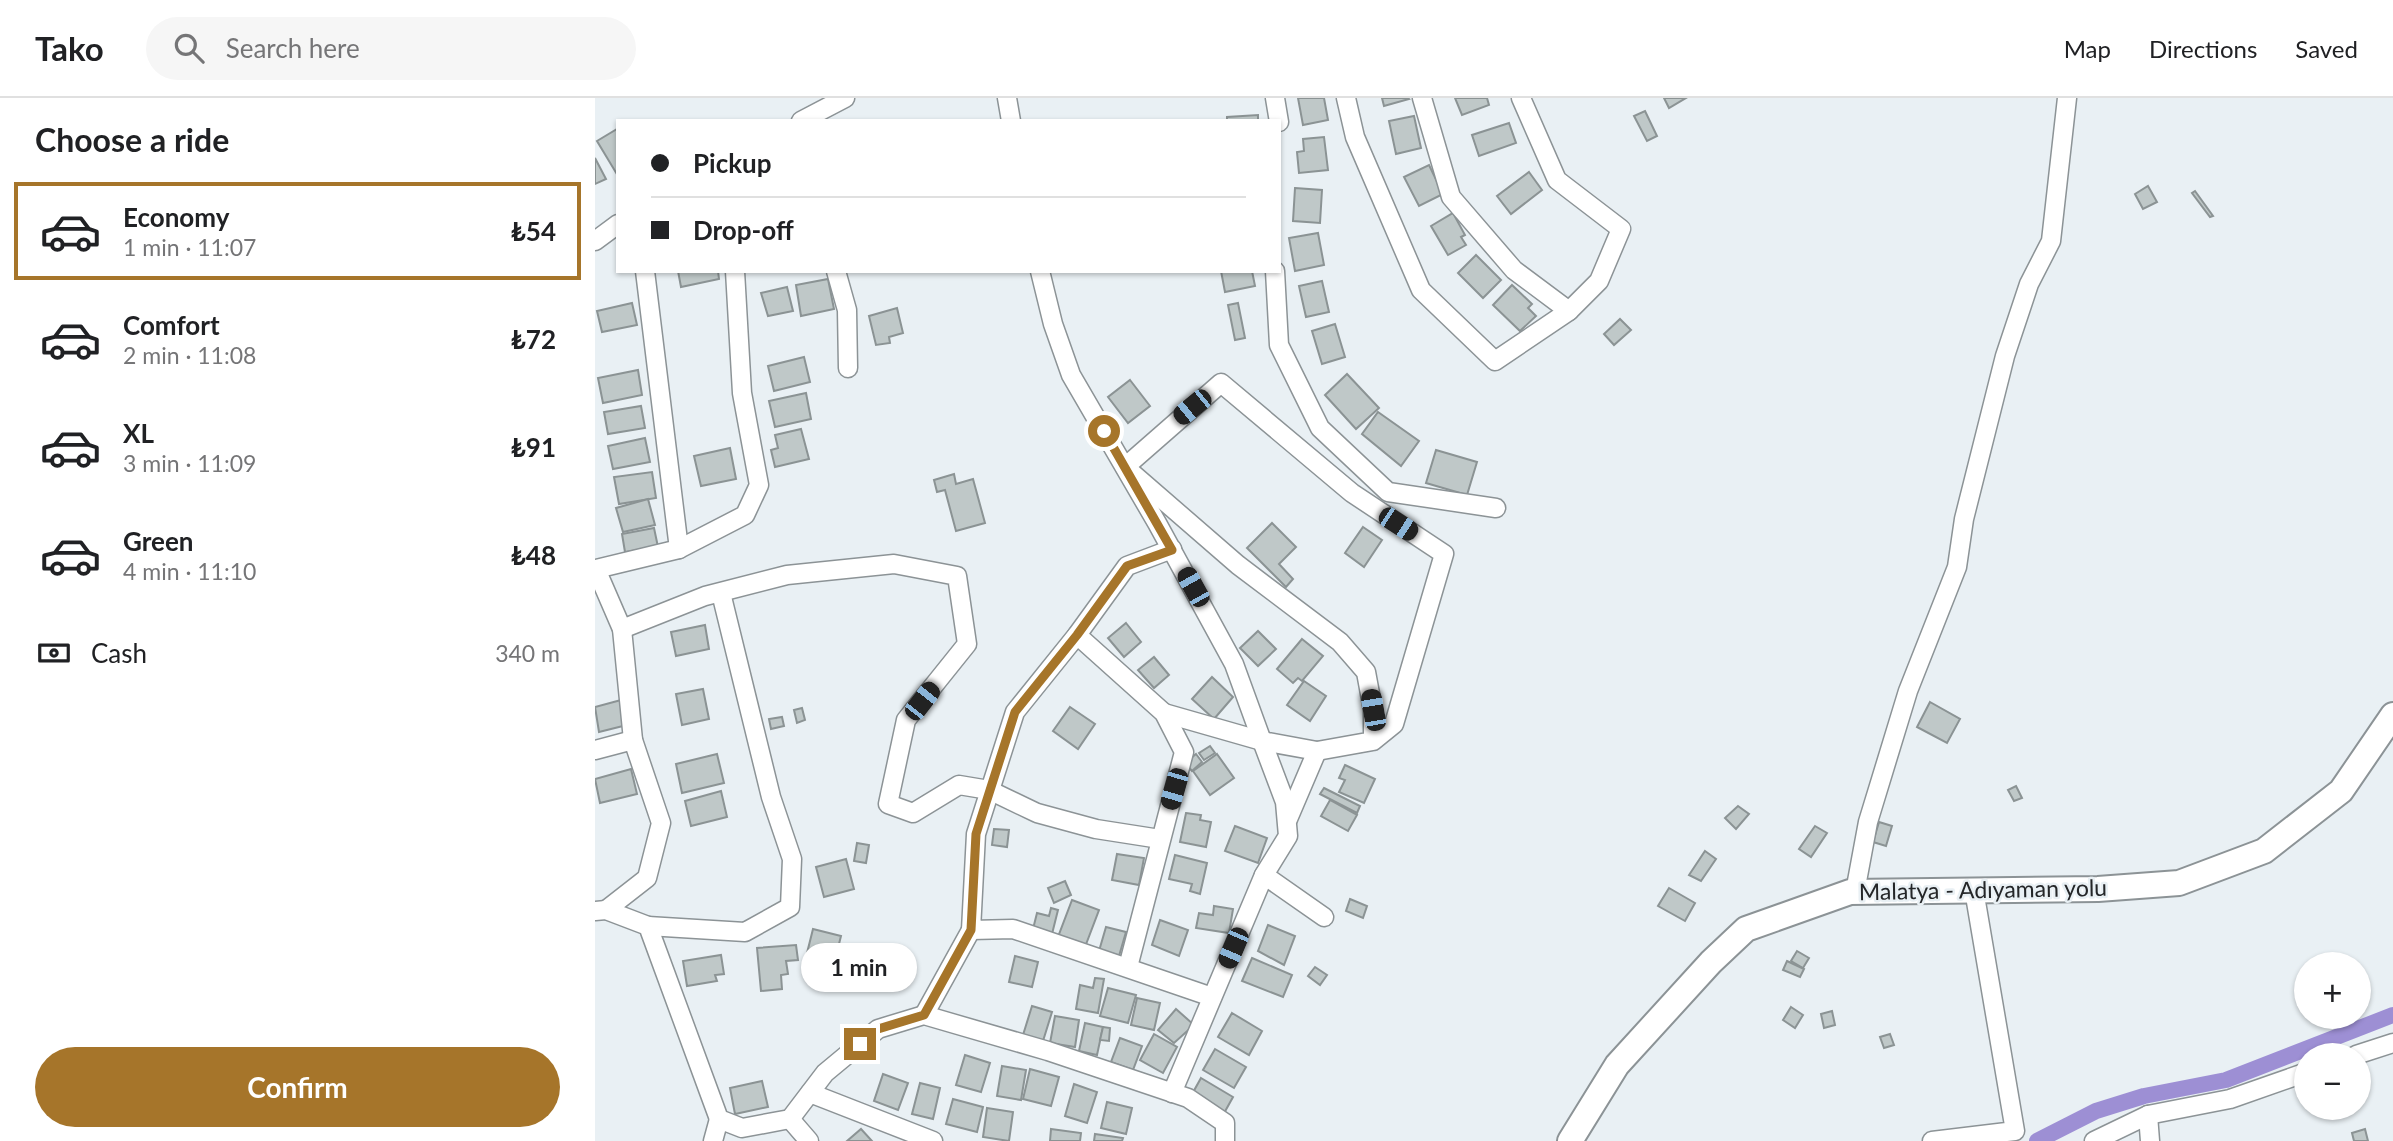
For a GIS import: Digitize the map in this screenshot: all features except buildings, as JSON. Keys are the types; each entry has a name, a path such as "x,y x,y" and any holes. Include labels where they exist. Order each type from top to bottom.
{"main road":[{"name":"Malatya - Adıyaman yolu","path":"1570,1141 1617,1065 1711,962 1746,929 1855,892 2098,888 2179,883 2264,851 2341,792 2393,715"}],"street":[{"path":"805,119 845,98"},
{"path":"1007,98 1010,119"},
{"path":"1275,98 1278,119"},
{"path":"1346,98 1355,137 1421,290 1495,361 1569,311 1599,281 1621,229 1557,180 1521,98"},
{"path":"1422,98 1451,197 1514,270 1569,311"},
{"path":"1855,892 1868,822 1908,691 1957,568 1964,519 2005,356 2029,284 2051,241 2067,98"},
{"path":"595,241 616,225"},
{"path":"645,273 679,549"},
{"path":"600,910 647,878 661,823 633,740 622,629 595,566 679,549 745,515 759,485 742,393 735,273"},
{"path":"837,273 848,310 848,368"},
{"path":"1040,273 1053,324 1071,375 1234,664 1285,802 1288,836 1264,875 1172,1093"},
{"path":"1275,273 1279,345 1320,428 1388,492 1496,508"},
{"path":"1125,467 1221,383 1352,493 1444,554 1394,724 1373,741 1317,751 1262,741 1164,713"},
{"path":"1125,467 1238,565 1340,642 1366,672 1373,710 1373,741"},
{"path":"924,1015 971,930 976,834 1015,712 1077,635 1127,566 1172,550"},
{"path":"622,629 721,593 787,575 894,564 957,576 967,644 907,720 888,804 913,813 959,785 989,790 1037,813 1096,829 1160,839"},
{"path":"600,910 648,926 745,932 790,907 792,859 771,797 721,593"},
{"path":"1077,635 1136,684 1164,713 1184,752 1128,967"},
{"path":"595,750 633,740"},
{"path":"1287,822 1317,751"},
{"path":"1264,875 1324,917"},
{"path":"1933,1141 2015,1131 1974,890"},
{"path":"648,926 719,1119 713,1141"},
{"path":"971,930 1013,929 1212,997"},
{"path":"789,1141 790,1119 825,1073 878,1029 924,1015 1048,1051 1188,1098 1225,1123 1225,1141"},
{"path":"2371,1050 2393,1042"},
{"path":"2094,1141 2148,1115 2230,1099 2294,1077"},
{"path":"810,1093 933,1141"},
{"path":"2148,1115 2150,1141"},
{"path":"719,1119 742,1128 790,1119"},
{"path":"790,1119 809,1141"}],"waterway":[{"path":"2037,1141 2096,1111 2144,1096 2226,1080 2393,1015"}],"route":[{"path":"860,1044 878,1029 924,1015 971,930 976,834 1015,712 1077,635 1127,566 1172,550 1104,431"}]}
